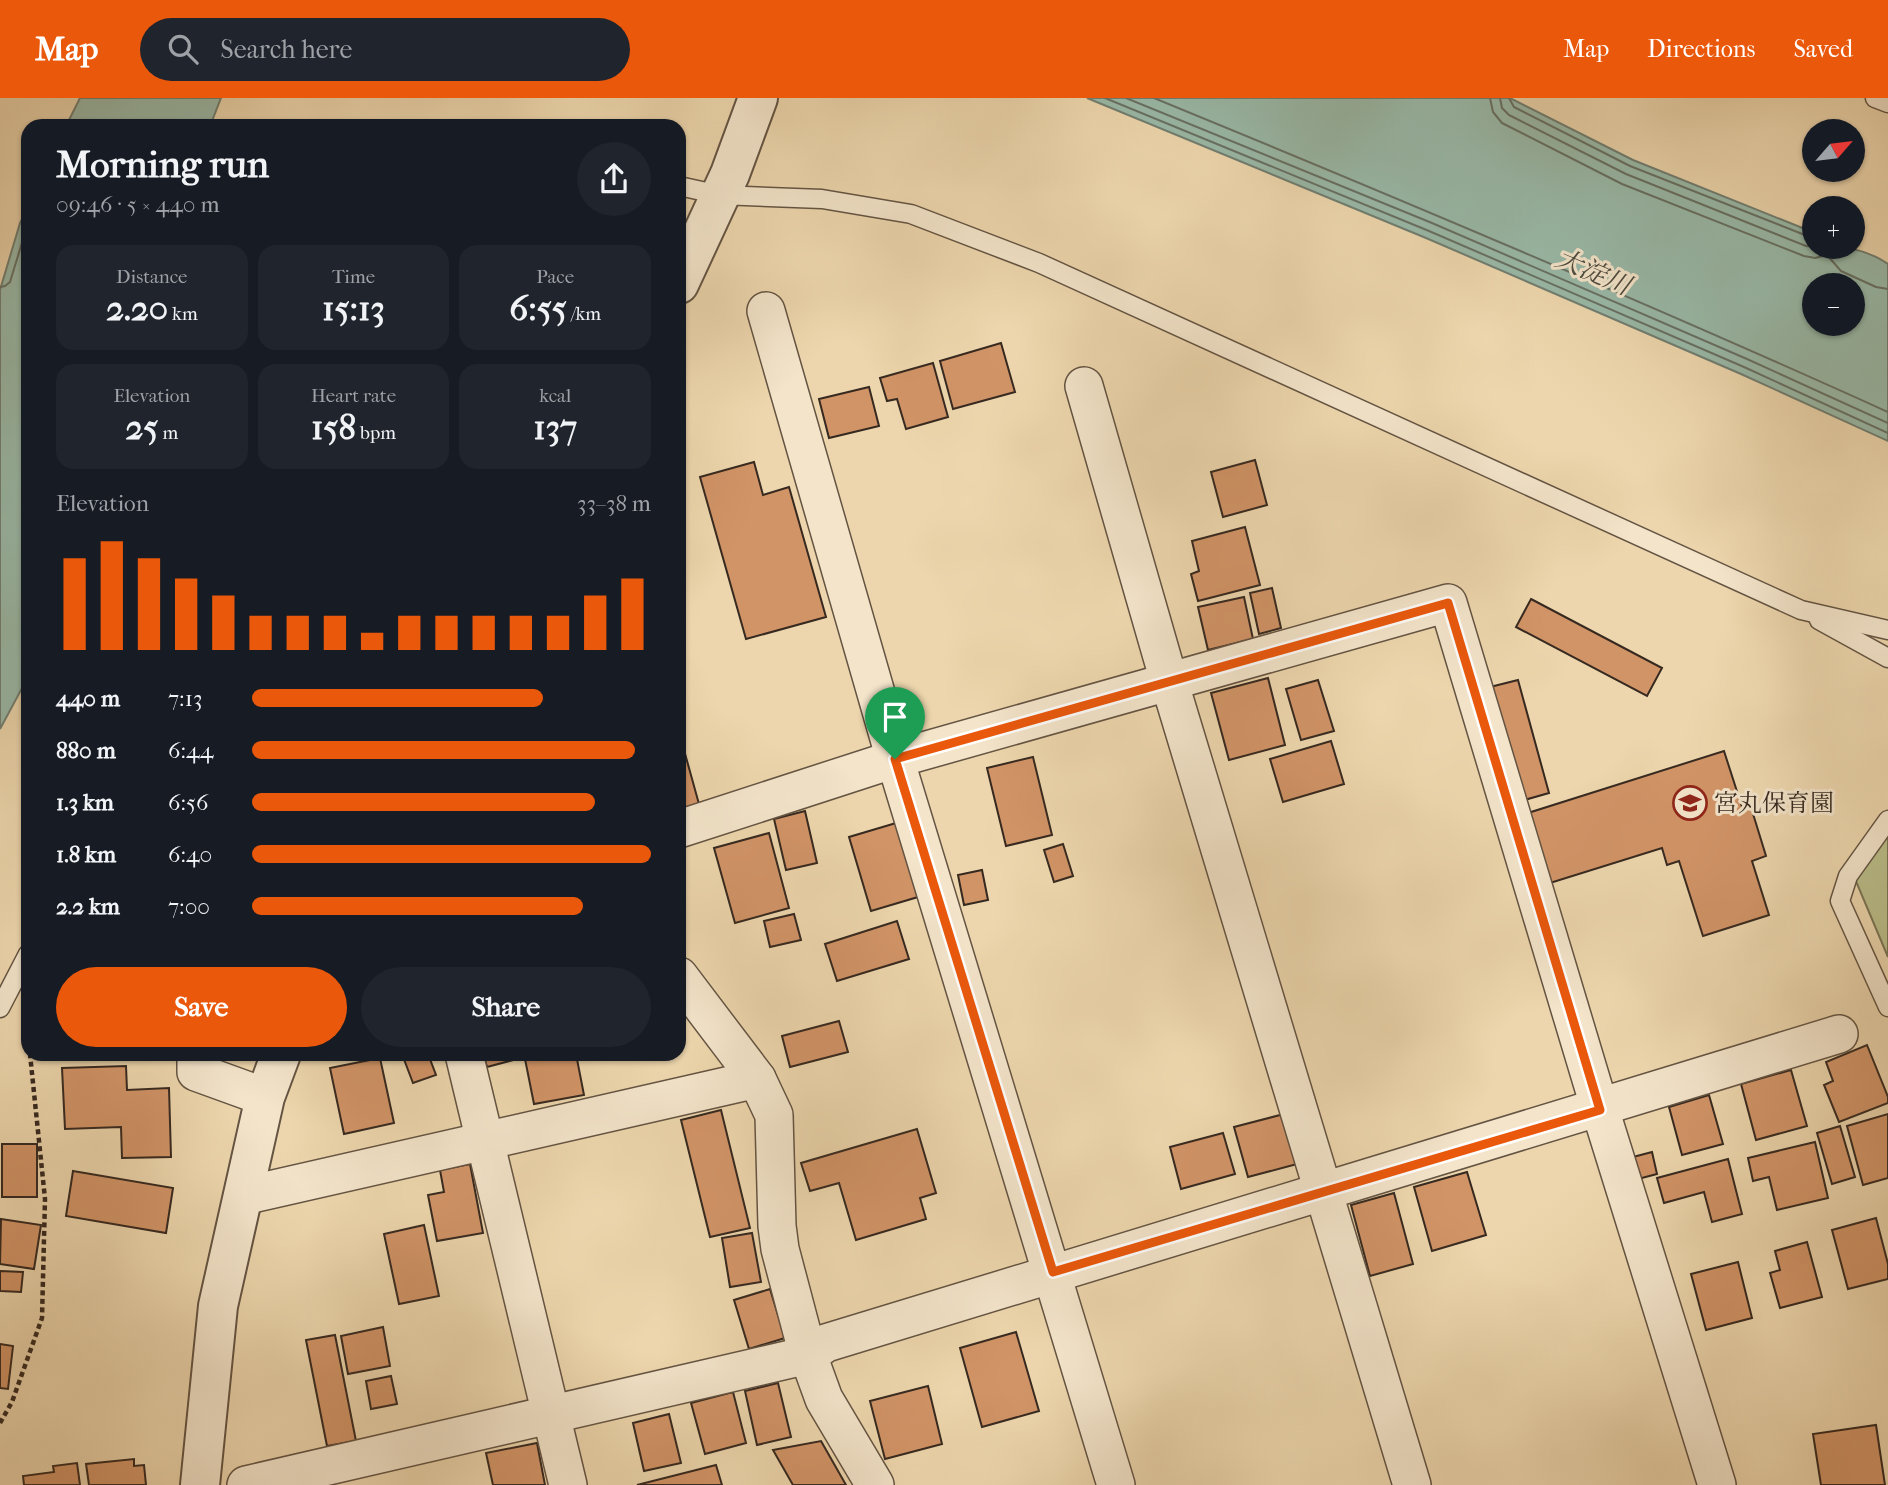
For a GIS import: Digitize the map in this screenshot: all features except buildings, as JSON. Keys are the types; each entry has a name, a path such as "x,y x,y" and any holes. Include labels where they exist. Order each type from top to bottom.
{"street":[{"path":"686,269 725,184 758,98"},
{"path":"766,311 895,759 1116,1485"},
{"path":"1084,386 1169,681 1412,1485"},
{"path":"686,827 895,759 1448,603 1600,1110 1717,1485"},
{"path":"686,985 757,1079 774,1115 780,1249 808,1355 824,1399 875,1485"},
{"path":"246,1485 808,1355 826,1343 1053,1272 1600,1110 1839,1034"},
{"path":"196,1061 196,1072 265,1097"},
{"path":"200,1485 218,1306 265,1097 278,1061"},
{"path":"466,1061 568,1485"},
{"path":"243,1196 757,1079"}],"lane":[{"path":"1875,98 1888,103"},
{"path":"686,186 725,184 911,214 1039,263 1801,610 1888,658"},
{"path":"1801,610 1888,630"},
{"path":"1888,820 1848,876 1840,901 1888,1007"},
{"path":"0,1008 21,968"}],"path":[{"path":"0,1423 12,1402 42,1318 45,1199 31,1061"}],"green space":[{"path":"1888,834 1888,957 1855,879"}],"water":[{"path":"80,98 221,98 213,119 70,119"},
{"name":"大淀川","path":"1087,98 1510,98 1633,160 1802,228 1802,259 1865,259 1865,253 1888,264 1888,441 1741,374 1426,238"},
{"path":"21,221 21,690 0,729 0,290"}],"place":[{"name":"宮丸保育園","path":"1690,803"}],"route":[{"path":"1448,603 1600,1110 1053,1272 895,759 1448,603"}]}
